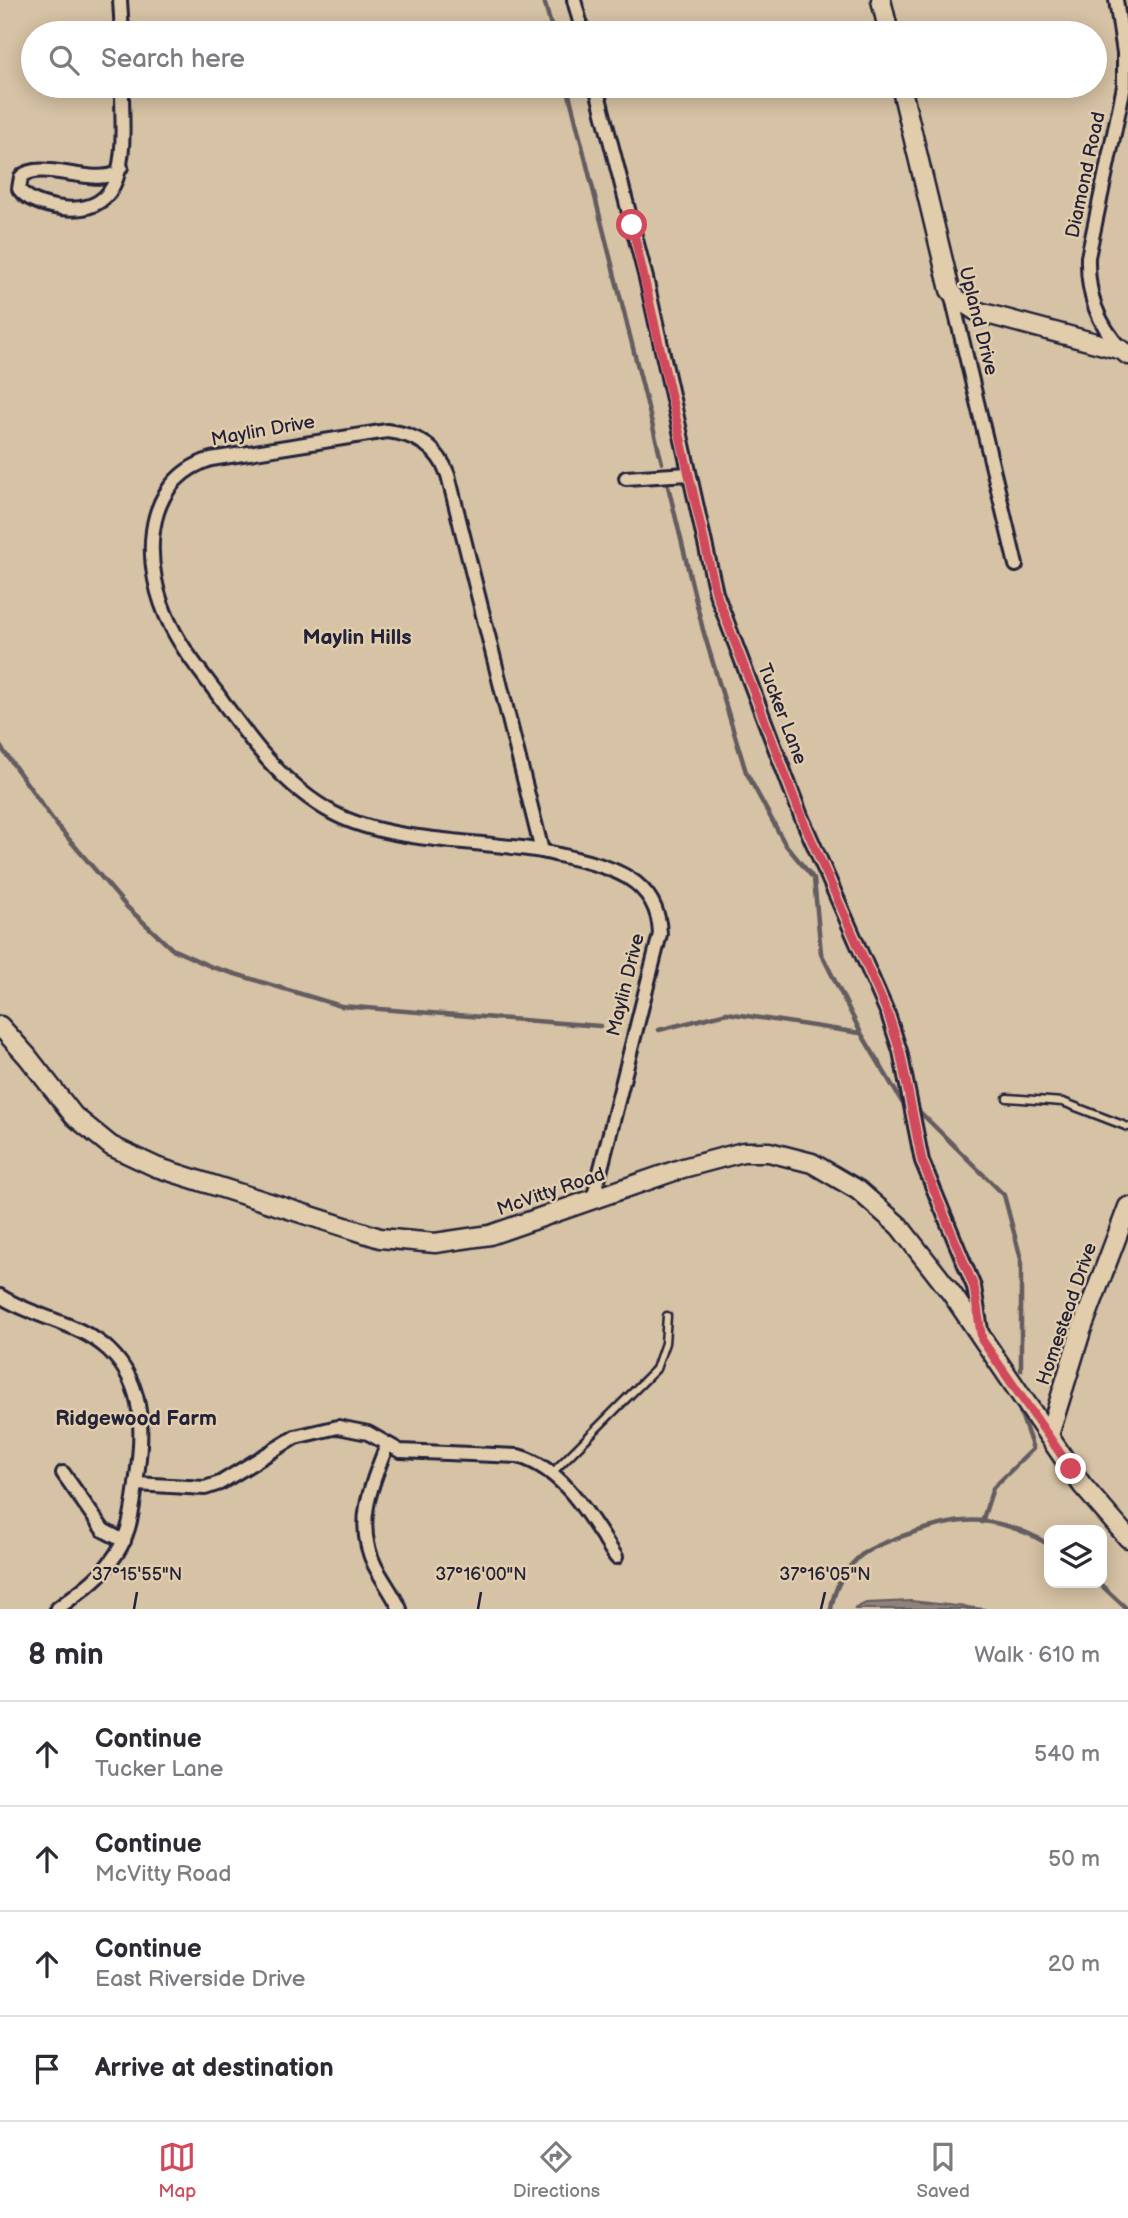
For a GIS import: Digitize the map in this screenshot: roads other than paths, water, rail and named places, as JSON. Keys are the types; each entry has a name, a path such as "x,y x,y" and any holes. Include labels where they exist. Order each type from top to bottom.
{"street":[{"path":"120,0 121,21"},
{"path":"574,0 580,21"},
{"path":"881,0 886,21"},
{"name":"Diamond Road","path":"1116,0 1126,88 1088,257 1088,276 1095,310 1103,327 1125,352"},
{"path":"121,167 117,173 104,177 31,171 21,177 19,189 27,197 51,206 84,207 106,196 121,167 122,98"},
{"name":"Tucker Lane","path":"599,98 646,278 716,593 801,816 888,1014 900,1051 922,1161 974,1287 982,1340"},
{"name":"Upland Drive","path":"904,98 1016,565"},
{"path":"950,290 957,299 976,311 1125,352"},
{"name":"Maylin Drive","path":"542,851 449,475 428,445 416,437 387,430 338,437 211,459 184,471 172,482 162,495 153,519 154,566 161,601 185,649 250,740 278,771 313,802 362,825 388,832 542,851 627,876 649,893 659,918 660,934 593,1199"},
{"path":"626,478 688,474"},
{"name":"McVitty Road","path":"0,1026 21,1048 74,1116 111,1146 156,1167 380,1238 407,1242 463,1241 490,1235 683,1168 743,1152 769,1152 812,1163 859,1190 900,1226 929,1263 1082,1485 1128,1538"},
{"name":"Homestead Drive","path":"1049,1435 1081,1331 1128,1207"},
{"path":"0,1296 36,1314 83,1332 110,1351 122,1366 138,1399 141,1419 131,1523 124,1541 100,1575 57,1609"},
{"path":"136,1484 205,1488 220,1483 279,1444 316,1430 354,1429 387,1446 416,1453 518,1456 533,1460 554,1472 616,1557"},
{"path":"387,1446 370,1486 365,1525 373,1563 400,1609"},
{"path":"63,1473 103,1530 124,1541"}],"lane":[{"path":"1007,1098 1063,1102 1128,1126"},
{"path":"554,1472 656,1369 665,1343 667,1316"}],"waterway":[{"path":"544,0 550,21"},
{"path":"570,98 662,463"},
{"path":"668,486 703,630 746,772 785,844 814,879 821,953 861,1033 902,1102"},
{"path":"0,746 56,824 126,906 172,949 212,967 341,1006 600,1026"},
{"path":"659,1030 727,1013 860,1033"},
{"path":"919,1111 1004,1195 1021,1259 1021,1370"},
{"path":"982,1522 993,1488 1033,1449 1020,1411"},
{"path":"831,1609 840,1582 858,1558 878,1546 924,1529 963,1521 985,1521 1019,1530 1044,1542"},
{"path":"1104,1588 1127,1609"}],"district":[{"name":"Maylin Hills","path":"357,637"},
{"name":"Ridgewood Farm","path":"136,1418"}]}
